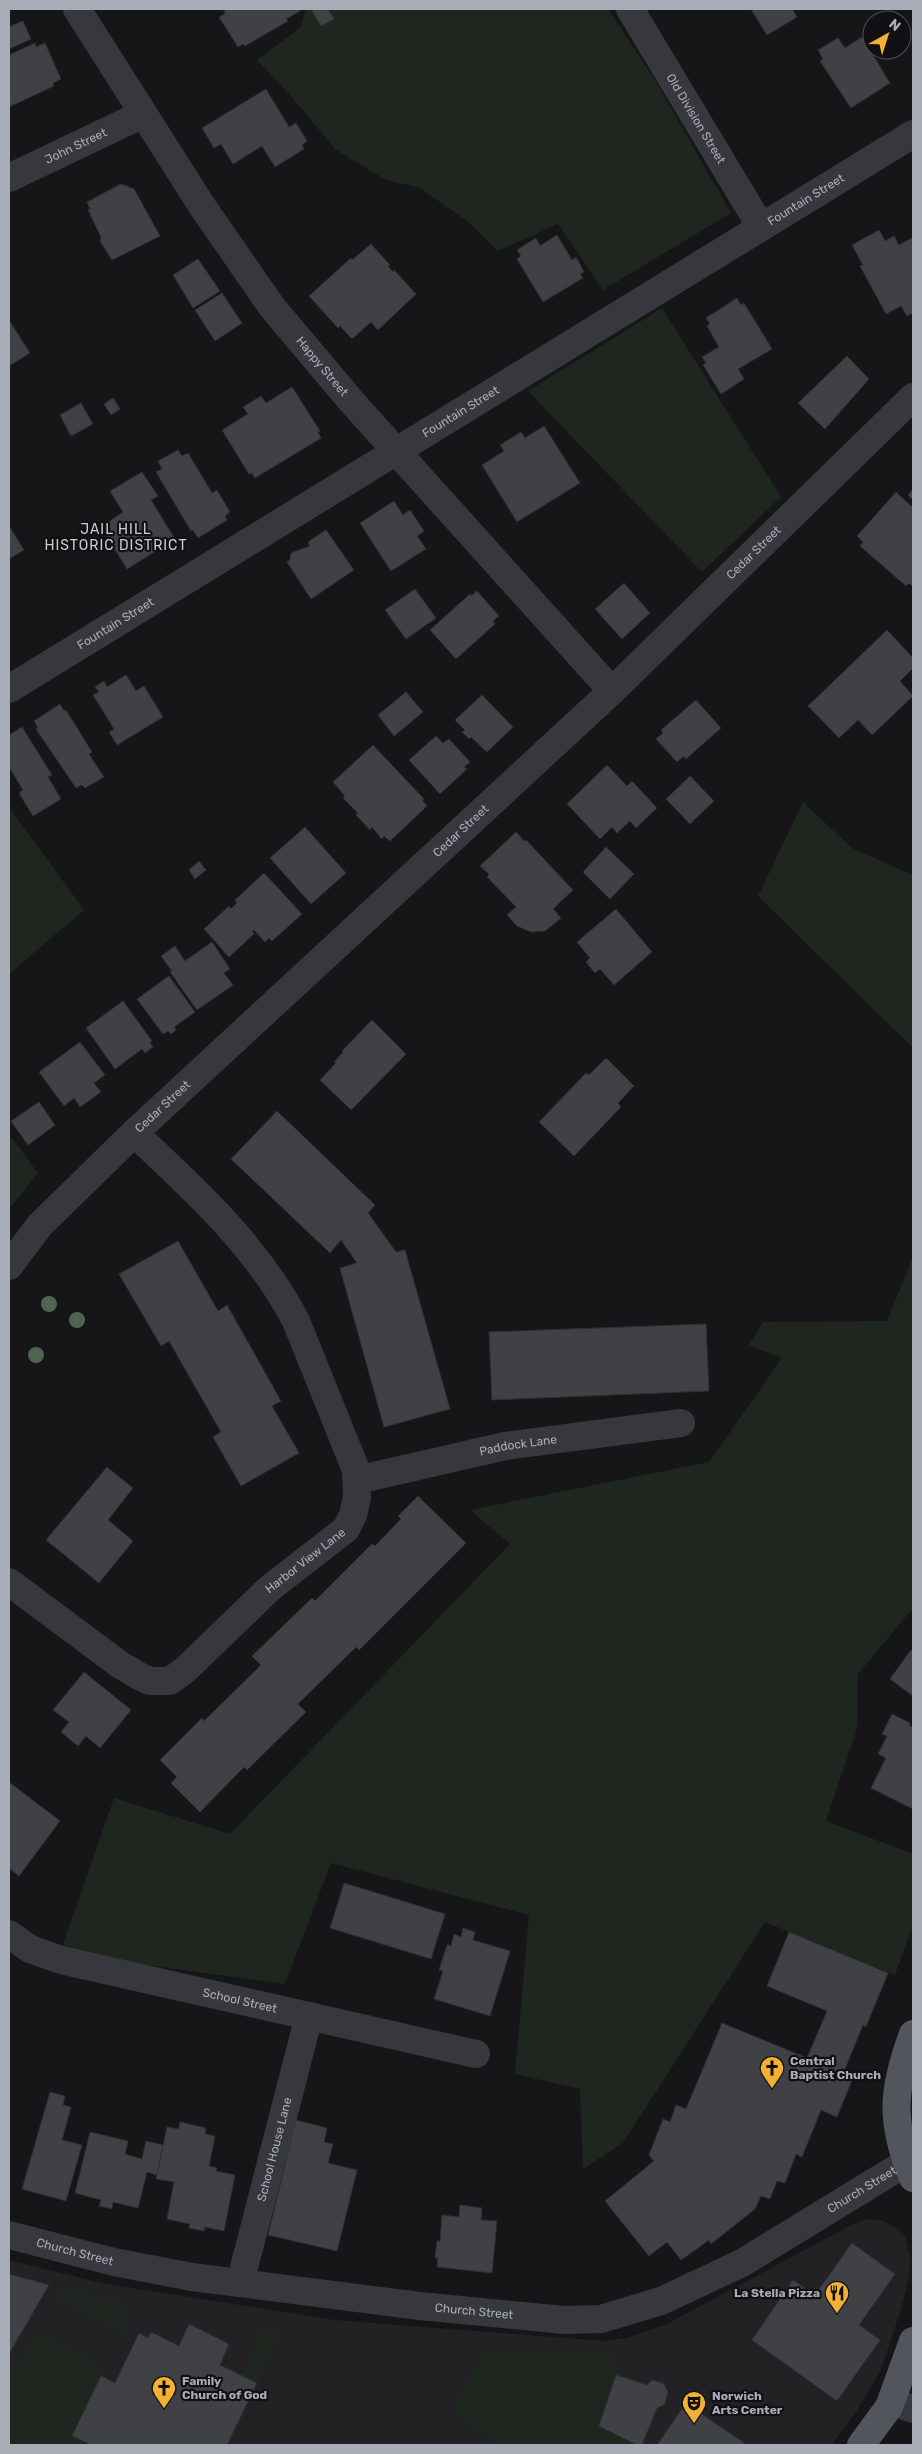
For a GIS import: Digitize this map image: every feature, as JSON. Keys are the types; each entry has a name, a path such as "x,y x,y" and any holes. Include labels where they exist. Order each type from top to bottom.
{"main road":[{"path":"910,2170 898,2134 896,2104 901,2071 913,2034"},
{"path":"861,2445 902,2405 913,2341"}],"street":[{"name":"Happy Street","path":"77,9 212,221 272,307 395,451 612,691"},
{"name":"Old Division Street","path":"630,9 761,227"},
{"name":"John Street","path":"9,178 143,114"},
{"name":"Fountain Street","path":"9,689 913,134"},
{"name":"Cedar Street","path":"9,1266 40,1225 134,1133 612,691 913,397"},
{"name":"Harbor View Lane","path":"9,1582 126,1668 150,1681 170,1681 185,1670 270,1588 346,1529 353,1515 357,1498 356,1470 296,1321 282,1296 256,1257 233,1230 134,1133"},
{"name":"Paddock Lane","path":"357,1480 505,1446 681,1423"},
{"name":"School Street","path":"9,1934 30,1949 62,1960 476,2054"},
{"name":"School House Lane","path":"240,2283 308,2016"},
{"name":"Church Street","path":"9,2235 114,2262 192,2277 420,2306 564,2320 601,2319 661,2301 742,2262 910,2170"}],"shaded area":[{"path":"306,9 608,9 655,80 731,213 603,290 558,224 498,251 467,221 420,188 386,180 335,149 290,95 257,60 300,28"},
{"path":"662,308 781,497 702,572 528,391"},
{"path":"803,802 852,848 913,875 913,1048 758,896"},
{"path":"9,807 84,910 9,974"},
{"path":"9,1134 38,1173 9,1209"},
{"path":"913,1257 913,1608 858,1674 857,1729 826,1821 913,1854 913,1925 895,1975 765,1922 623,2143 583,2169 580,2089 515,2074 529,1915 331,1863 285,1984 60,1953 114,1798 230,1834 510,1544 470,1510 709,1462 782,1358 749,1345 763,1322 887,1321"},
{"path":"867,2219 881,2220 893,2226 905,2237 910,2257 909,2277 902,2306 880,2372 856,2412 831,2445 9,2445 9,2260 106,2284 335,2320 604,2341 627,2338 669,2323 849,2226"},
{"path":"63,2287 123,2303 129,2324 125,2334 56,2297"},
{"path":"263,2327 280,2329 257,2383 242,2375"},
{"path":"37,2333 93,2360 92,2363 105,2369 72,2436 91,2445 9,2445 9,2377"},
{"path":"489,2351 616,2356 616,2375 599,2426 632,2445 500,2445 451,2410 485,2354"}],"building":[{"path":"227,9 299,9 300,11 286,19 288,21 245,46 243,44 238,47 219,17 225,14 224,11"},
{"path":"328,9 334,19 321,26 312,11"},
{"path":"751,9 792,9 797,17 767,35"},
{"path":"23,21 31,39 9,49 9,27"},
{"path":"862,37 862,60 876,60 890,83 851,108 820,61 823,59 818,50 838,38 845,48"},
{"path":"35,43 36,47 45,43 61,79 53,83 54,86 9,107 9,55"},
{"path":"266,89 289,127 296,123 307,141 302,145 304,149 275,167 262,146 233,164 221,144 214,148 202,128"},
{"path":"121,184 134,189 160,236 112,260 100,241 101,237 88,210 90,209 87,202"},
{"path":"879,230 885,241 894,236 899,245 912,238 913,241 913,313 907,316 901,306 886,314 860,266 863,265 852,245"},
{"path":"557,235 572,260 576,257 584,272 580,274 583,278 543,302 517,259 521,256 517,250 536,238 540,246"},
{"path":"371,244 390,265 388,266 393,272 394,270 416,294 378,330 371,322 352,339 340,326 338,328 309,296 351,258 352,260"},
{"path":"198,259 220,291 193,308 173,275"},
{"path":"222,293 242,323 215,341 195,310"},
{"path":"737,298 741,305 744,303 772,349 738,369 744,379 721,394 703,365 706,363 702,357 719,347 707,326 710,324 706,318"},
{"path":"9,320 30,353 9,366"},
{"path":"847,356 869,379 825,429 798,403"},
{"path":"292,387 320,431 318,432 321,438 255,478 252,473 249,474 222,430 248,414 243,407 261,396 266,403"},
{"path":"113,398 120,409 111,415 104,404"},
{"path":"81,403 93,424 71,436 60,415"},
{"path":"544,426 580,483 517,522 482,465 504,451 500,445 521,432 525,438"},
{"path":"178,450 182,456 188,453 212,493 217,490 230,512 225,516 227,520 198,538 193,530 191,531 156,472 162,469 158,461"},
{"path":"142,472 158,496 151,500 175,539 127,569 101,527 123,512 110,491"},
{"path":"913,489 913,500 908,495"},
{"path":"896,492 913,508 913,587 909,583 906,586 860,546 863,542 857,536"},
{"path":"394,501 403,515 410,510 424,531 417,536 426,549 391,571 360,523"},
{"path":"9,526 24,550 9,559"},
{"path":"326,530 354,570 311,599 287,562 290,560 291,553 310,546 308,542"},
{"path":"624,583 650,613 622,639 595,609"},
{"path":"415,589 436,618 406,639 385,610"},
{"path":"477,591 499,616 493,621 495,624 456,659 430,630 470,594 471,596"},
{"path":"887,630 913,658 913,668 900,681 913,696 872,735 858,720 839,738 808,706"},
{"path":"126,675 136,691 144,686 163,717 117,745 109,732 114,729 93,695 99,692 95,687 104,681 107,687"},
{"path":"406,692 423,712 394,736 378,715"},
{"path":"482,695 513,727 487,752 471,737 469,739 462,732 465,730 455,720"},
{"path":"696,700 721,728 686,759 684,756 677,762 656,739 663,733 661,730"},
{"path":"60,704 64,711 66,710 92,752 89,754 104,777 85,788 82,785 76,788 36,729 38,728 34,721"},
{"path":"22,727 52,775 48,777 61,799 33,816 19,793 23,790 9,767 9,735"},
{"path":"436,736 443,743 449,739 470,762 464,767 467,769 440,794 409,760"},
{"path":"373,745 424,799 422,800 427,806 390,841 384,836 382,839 372,827 370,830 356,815 358,813 343,798 345,796 333,782"},
{"path":"607,765 627,786 632,781 657,808 636,828 630,821 617,833 612,827 600,839 567,804"},
{"path":"690,776 714,801 690,824 666,799"},
{"path":"305,827 346,873 311,904 270,858"},
{"path":"516,832 524,841 526,840 573,890 553,909 561,918 545,931 531,932 517,926 507,915 516,907 487,877 489,874 480,866"},
{"path":"606,847 634,874 610,899 583,872"},
{"path":"199,861 206,870 195,879 189,870"},
{"path":"264,873 302,914 272,941 269,938 265,942 254,930 252,931 254,934 229,957 204,929 229,906 231,909 237,903 235,900"},
{"path":"616,909 652,952 614,985 600,969 595,973 586,962 590,958 577,942"},
{"path":"212,942 230,969 224,973 233,985 197,1010 161,956 175,946 185,961"},
{"path":"169,976 195,1012 174,1027 176,1030 171,1034 168,1031 163,1034 137,999"},
{"path":"123,1001 152,1041 150,1043 153,1047 145,1053 142,1049 115,1069 86,1028"},
{"path":"372,1020 406,1054 351,1110 320,1080 336,1063 334,1062 342,1051"},
{"path":"80,1042 105,1075 94,1083 101,1092 80,1107 74,1098 64,1106 39,1072"},
{"path":"606,1058 634,1086 618,1103 621,1107 574,1156 539,1122 586,1073 589,1075"},
{"path":"39,1102 55,1125 28,1145 11,1121"},
{"path":"277,1111 375,1205 368,1213 396,1252 405,1250 450,1409 384,1427 340,1268 357,1263 341,1240 330,1253 231,1159"},
{"path":"178,1241 218,1311 227,1305 281,1401 272,1406 299,1453 241,1486 213,1437 221,1432 169,1341 161,1346 119,1274"},
{"path":"706,1324 709,1391 492,1400 489,1332"},
{"path":"107,1467 133,1488 108,1520 133,1541 99,1583 46,1540"},
{"path":"418,1496 466,1543 359,1650 356,1647 298,1704 306,1712 247,1770 244,1767 200,1812 171,1783 177,1777 160,1760 202,1718 204,1721 261,1665 252,1656 312,1598 315,1601 372,1544 375,1546 401,1519 398,1516"},
{"path":"911,1650 913,1652 913,1696 890,1679"},
{"path":"84,1672 131,1710 100,1748 86,1736 78,1746 61,1732 69,1722 53,1710"},
{"path":"892,1714 910,1723 909,1725 913,1728 913,1809 871,1788 886,1758 878,1754 887,1736 882,1734"},
{"path":"9,1782 60,1821 19,1876 9,1868"},
{"path":"344,1883 445,1914 431,1959 330,1928"},
{"path":"463,1928 475,1932 473,1940 510,1951 490,2016 434,1999 443,1971 439,1970 447,1945 451,1946 454,1934 461,1937"},
{"name":"Central Baptist Church","path":"789,1932 888,1973 866,2027 863,2025 845,2069 855,2073 837,2117 821,2110 802,2157 796,2154 785,2183 777,2181 770,2199 761,2196 755,2209 711,2244 709,2240 681,2260 667,2242 649,2256 605,2201 654,2161 649,2155 663,2119 670,2122 676,2105 686,2109 722,2023 807,2058 827,2011 767,1986"},
{"path":"50,2092 65,2096 63,2105 71,2107 62,2140 82,2145 66,2201 22,2189"},
{"path":"296,2120 327,2128 324,2142 333,2144 328,2163 357,2170 337,2251 268,2235"},
{"path":"180,2122 206,2128 205,2134 215,2136 209,2166 217,2168 216,2171 235,2175 224,2231 205,2227 204,2231 189,2228 190,2224 167,2219 174,2182 156,2179 167,2127 179,2129"},
{"path":"90,2132 128,2141 125,2154 142,2159 146,2141 163,2145 157,2175 147,2172 138,2208 113,2202 112,2209 99,2206 101,2200 75,2193"},
{"path":"460,2205 482,2208 481,2220 497,2221 492,2273 437,2267 438,2258 435,2258 437,2241 440,2241 442,2215 459,2217"},
{"path":"852,2243 895,2274 859,2325 880,2340 837,2401 752,2340 793,2280 815,2295"},
{"path":"9,2274 49,2285 9,2354"},
{"name":"Family Church of God","path":"189,2324 229,2344 220,2365 257,2383 227,2445 91,2445 72,2436 101,2376 115,2383 139,2333 148,2338 151,2332 179,2346"},
{"path":"616,2375 647,2385 652,2380 663,2383 668,2392 665,2404 657,2408 642,2445 637,2445 599,2426"},
{"name":"Norwich Arts Center","path":"686,2403 747,2445 657,2445"}],"place":[{"name":"Central Baptist Church","path":"772,2089"},
{"name":"La Stella Pizza","path":"837,2314"},
{"name":"Family Church of God","path":"164,2409"},
{"name":"Norwich Arts Center","path":"694,2424"}],"district":[{"name":"JAIL HILL HISTORIC DISTRICT","path":"116,538"}]}
